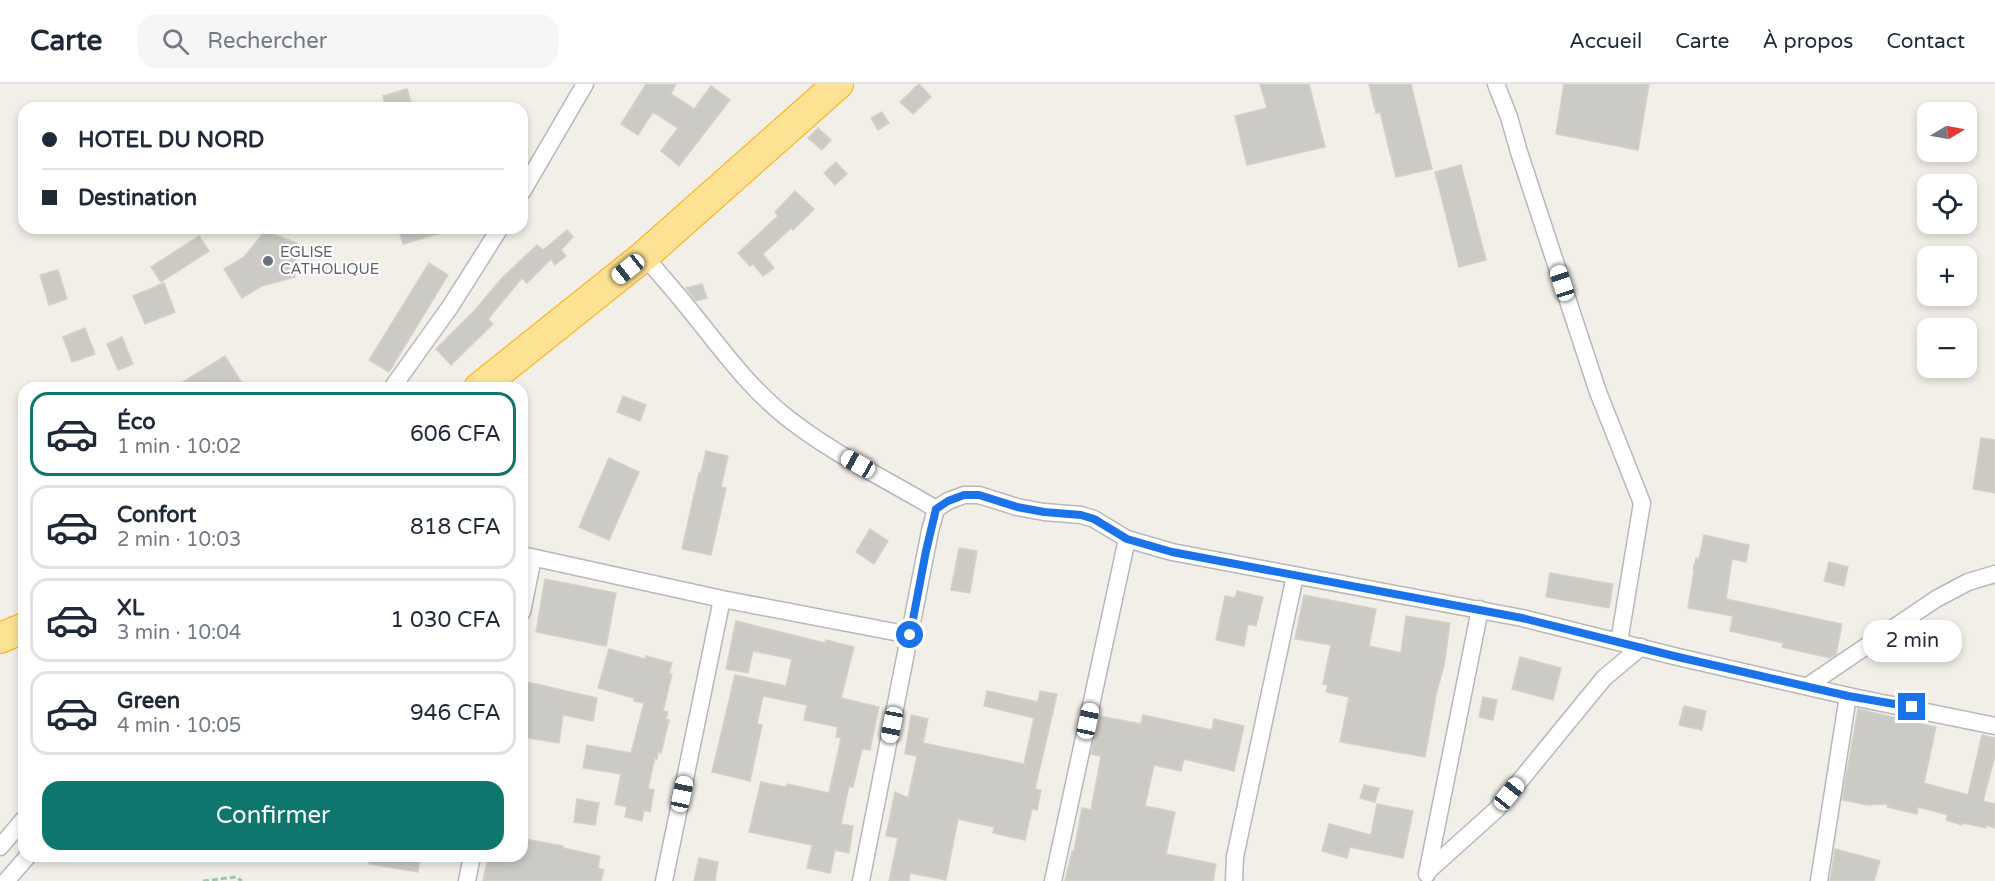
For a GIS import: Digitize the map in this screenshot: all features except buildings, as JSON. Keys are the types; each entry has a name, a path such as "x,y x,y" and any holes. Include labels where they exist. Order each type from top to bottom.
{"highway":[{"path":"486,382 644,256 838,84"},
{"path":"0,638 18,630"}],"street":[{"path":"528,182 585,84"},
{"path":"1496,84 1509,117 1598,392 1642,503 1619,642"},
{"path":"396,382 450,307 496,234"},
{"path":"644,256 728,358 784,416 823,444 936,509"},
{"path":"861,881 936,509 964,495 979,495 1017,507 1044,512 1081,515 1094,519 1127,539 1172,552 1480,609 1848,696 1995,726"},
{"path":"1053,881 1127,539"},
{"path":"528,556 722,599 910,635"},
{"path":"1809,685 1936,599 1968,582 1995,574"},
{"path":"1234,881 1235,857 1295,576"},
{"path":"664,881 722,599"},
{"path":"1427,876 1480,609"},
{"path":"1427,876 1496,810 1604,678 1641,647"},
{"path":"1819,881 1848,696"},
{"path":"0,847 18,826"},
{"path":"6,881 23,862"},
{"path":"466,881 471,862"}],"path":[{"path":"203,881 236,877 242,881"}],"place":[{"name":"EGLISE CATHOLIQUE","path":"268,261"}],"route":[{"path":"910,635 936,509 964,495 979,495 1017,507 1081,515 1094,519 1127,539 1172,552 1522,618 1848,696 1912,707"}]}
